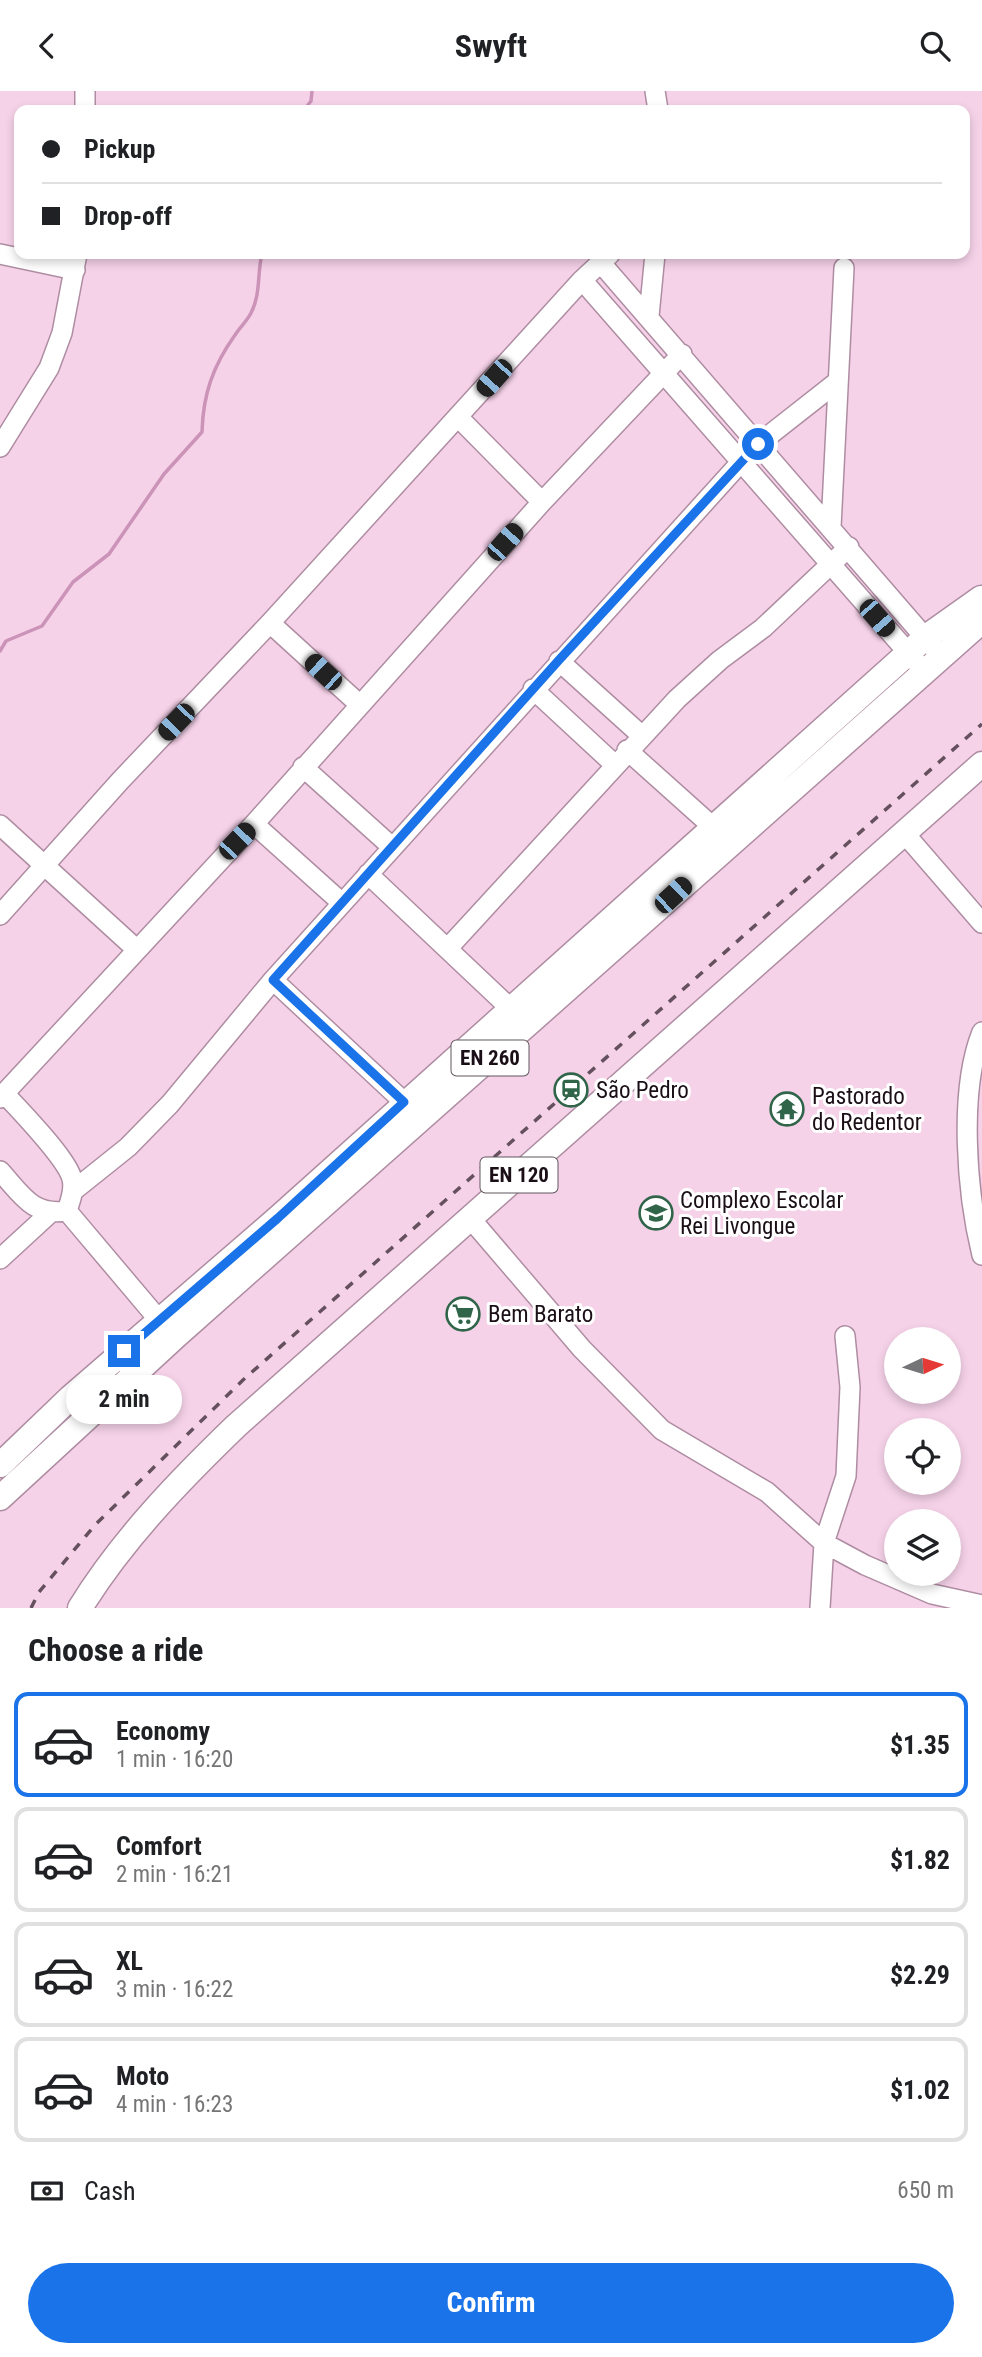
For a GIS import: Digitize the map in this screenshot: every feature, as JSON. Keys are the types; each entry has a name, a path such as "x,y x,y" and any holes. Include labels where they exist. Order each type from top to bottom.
{"main road":[{"path":"982,587 982,599"},
{"name":"EN 260","path":"0,1497 286,1226 820,748 917,645 982,599"},
{"name":"EN 260","path":"0,1465 71,1397 159,1320 286,1226 404,1102 510,1008 627,923 713,827 934,666 982,621"},
{"name":"EN 120","path":"79,1608 140,1525 184,1475 982,764"},
{"path":"71,1397 90,1414"}],"street":[{"path":"0,447 49,368 62,333 76,262 48,259"},
{"path":"0,915 46,867 120,781 270,623 604,259"},
{"path":"606,259 649,316 849,547 934,666"},
{"path":"649,316 655,259"},
{"path":"831,527 844,268"},
{"path":"582,280 830,564 917,645"},
{"path":"73,1191 72,1178 60,1157 2,1095 135,948 254,824 542,502 682,354"},
{"path":"0,1259 59,1212 73,1191 128,1147 170,1104 273,980 559,660 741,462 758,444 837,382"},
{"path":"459,418 542,502"},
{"path":"448,948 640,735 720,660 764,628 849,547"},
{"path":"270,623 359,705"},
{"path":"559,660 640,735"},
{"path":"533,689 713,827"},
{"path":"303,767 392,847"},
{"path":"254,824 342,903"},
{"path":"0,825 135,948"},
{"path":"905,834 982,923"},
{"path":"368,874 510,1008"},
{"path":"273,980 404,1102"},
{"path":"982,1032 971,1080 968,1143 972,1216 982,1255"},
{"path":"0,1171 37,1210 59,1212 159,1320"},
{"path":"470,1219 582,1349 662,1430 767,1492 824,1542 865,1565 932,1594 982,1605"},
{"path":"820,1608 824,1542 846,1476 850,1387 845,1336"}],"waterway":[{"path":"308,105 312,91"},
{"path":"0,651 6,641 42,626 73,582 109,554 164,474 202,432 204,405 215,369 254,306 261,259"}],"railway":[{"path":"31,1608 39,1592 95,1525 243,1380 982,724"}],"place":[{"name":"São Pedro","path":"571,1090"},
{"name":"Pastorado do Redentor","path":"787,1109"},
{"name":"Complexo Escolar Rei Livongue","path":"656,1213"},
{"name":"Bem Barato","path":"463,1314"}],"route":[{"path":"124,1351 278,1218 404,1102 273,980 559,660 758,444"}]}
